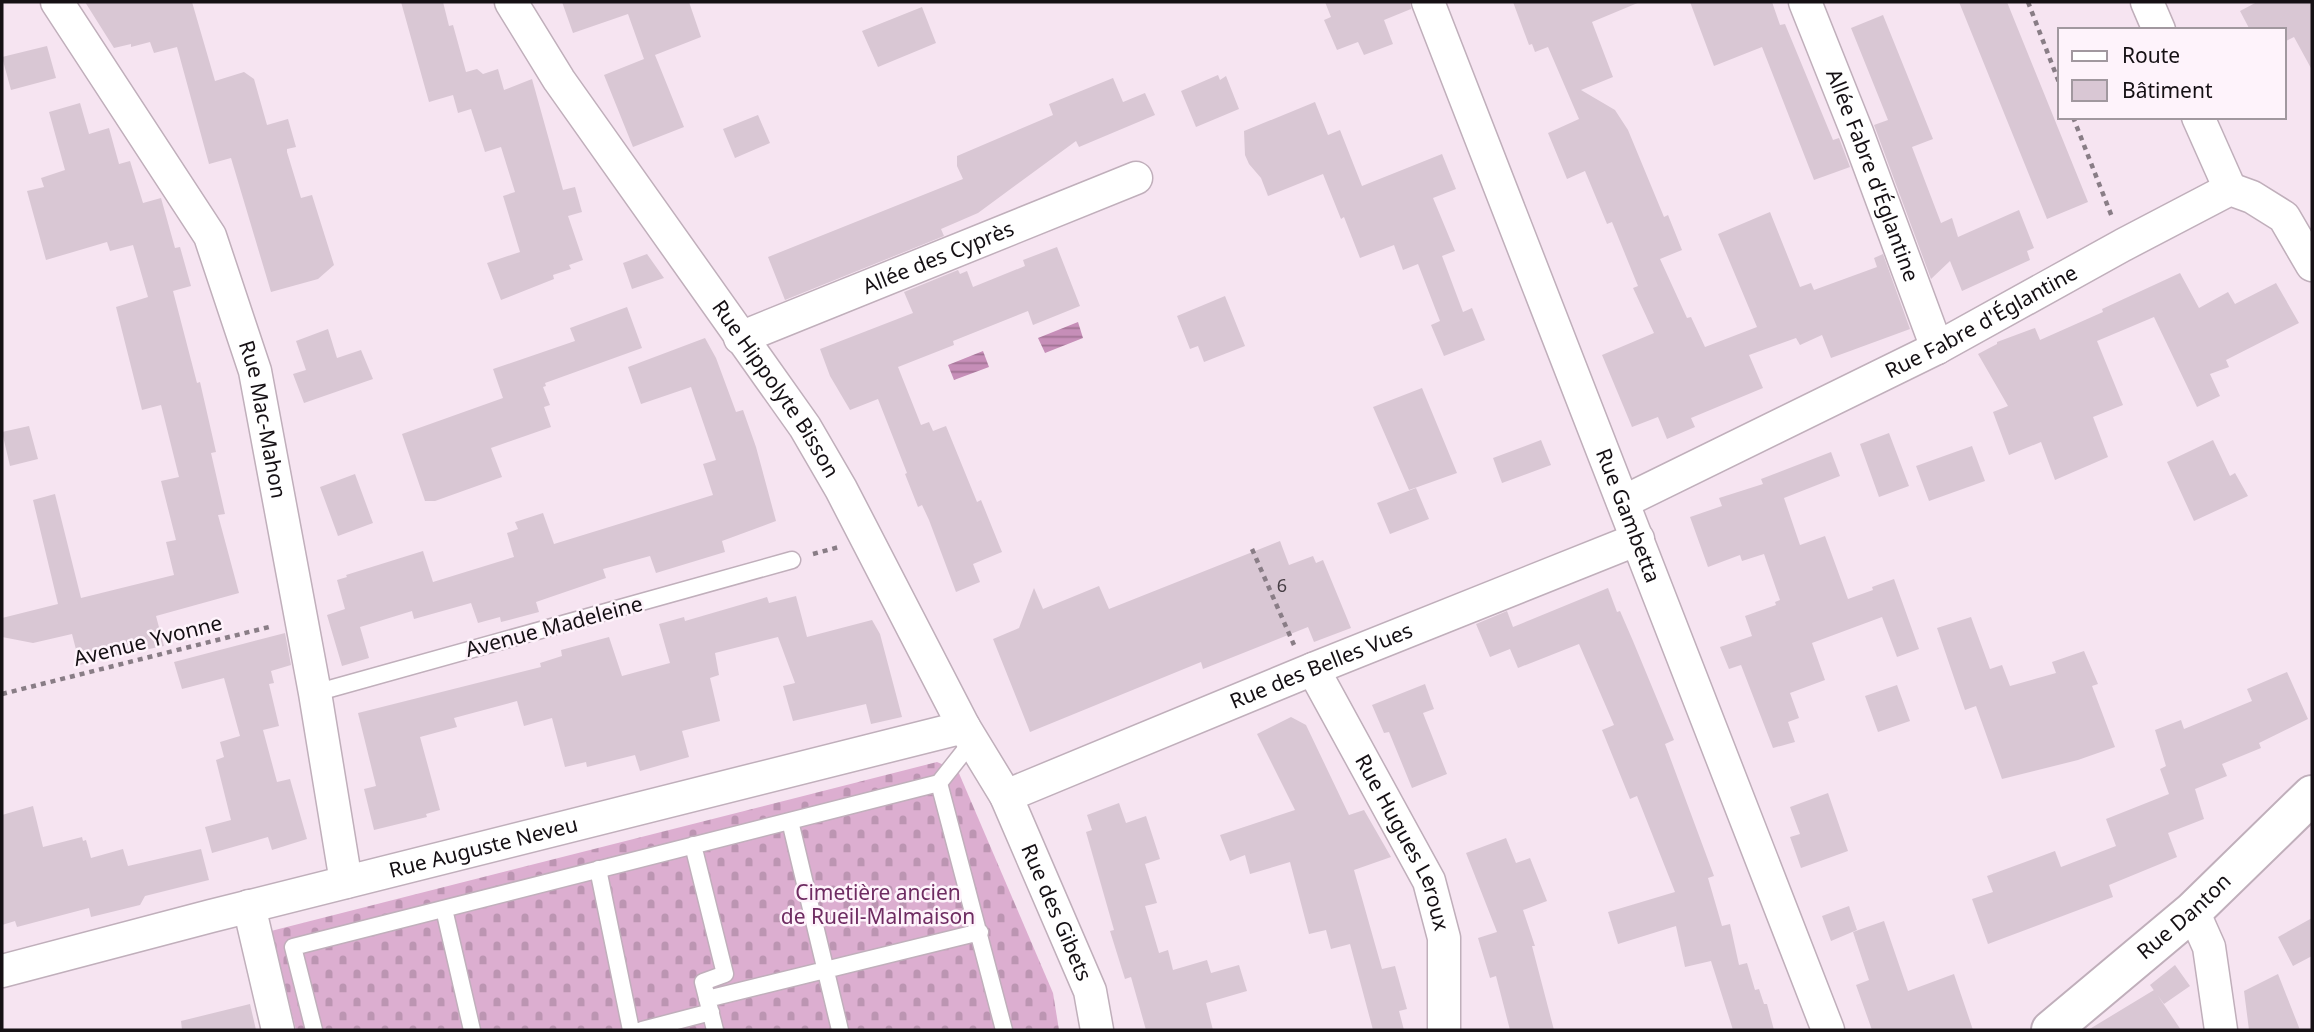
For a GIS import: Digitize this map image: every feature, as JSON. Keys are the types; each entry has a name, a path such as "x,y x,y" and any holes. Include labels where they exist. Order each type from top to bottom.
{"street":[{"name":"Rue Mac-Mahon","path":"57,2 210,236 255,371 315,693 346,882"},
{"name":"Rue Hippolyte Bisson","path":"511,2 559,80 805,427 969,733 1006,796"},
{"name":"Rue Gambetta","path":"1428,2 1828,1030"},
{"name":"Allée Fabre d'Églantine","path":"1805,2 1858,135 1937,348"},
{"path":"2147,2 2158,28"},
{"path":"2199,119 2230,189 2252,197 2284,217 2312,265"},
{"name":"Allée des Cyprès","path":"740,338 1136,178"},
{"name":"Rue Fabre d'Églantine","path":"1623,502 1937,348 2230,189"},
{"name":"Rue des Belles Vues","path":"1006,796 1309,670 1638,539"},
{"name":"Rue Hugues Leroux","path":"1309,670 1429,881 1444,938 1444,1030"},
{"name":"Rue Auguste Neveu","path":"2,971 346,882 969,733"},
{"name":"Rue Danton","path":"2051,1030 2193,911 2312,795"},
{"name":"Rue des Gibets","path":"1006,796 1090,991 1097,1030"},
{"path":"249,906 278,1030"},
{"path":"2193,911 2209,947 2221,1030"}],"lane":[{"name":"Avenue Madeleine","path":"315,693 792,560"},
{"path":"314,1030 293,947 939,783 969,733"},
{"path":"939,783 1004,1030"},
{"path":"790,821 840,1030"},
{"path":"694,845 725,974 704,982 715,1030"},
{"path":"598,869 631,1030"},
{"path":"444,909 472,1030"},
{"path":"642,1030 825,970 980,932"}],"path":[{"path":"2028,2 2058,80"},
{"path":"2074,119 2123,245"},
{"path":"792,560 866,539"},
{"path":"1252,549 1309,670"},
{"name":"Avenue Yvonne","path":"2,694 301,619"}],"green space":[{"name":"Cimetière ancien de Rueil-Malmaison","path":"937,762 958,771 1053,993 1059,1030 296,1030 271,931"}],"shaded area":[{"path":"1078,322 1083,338 1045,353 1038,338"},
{"path":"983,351 989,367 954,380 948,365"}],"building":[{"path":"85,2 192,2 215,81 244,72 254,79 267,125 288,119 296,147 287,149 287,152 301,198 312,195 334,265 318,279 271,292 231,158 209,164 177,47 154,53 150,42 114,48"},
{"path":"401,2 443,2 449,26 453,25 466,72 477,69 483,74 498,69 504,90 532,79 563,190 575,187 582,212 568,216 583,260 569,265 571,269 553,275 554,279 501,300 487,263 520,252 503,196 515,192 501,147 485,152 471,109 458,113 453,95 429,102"},
{"path":"562,2 689,2 701,37 655,55 684,127 633,147 604,75 644,59 628,14 573,33"},
{"path":"1325,2 1410,2 1411,9 1384,20 1393,44 1364,55 1358,42 1337,50 1324,20 1331,17"},
{"path":"1513,2 1640,2 1592,22 1613,77 1581,90 1615,110 1628,130 1664,217 1668,215 1682,250 1660,259 1687,318 1691,317 1705,347 1757,327 1718,234 1770,212 1800,287 1811,283 1814,290 1877,267 1874,258 1883,254 1910,329 1831,358 1822,335 1800,345 1796,338 1749,355 1763,388 1691,418 1695,427 1667,439 1658,417 1632,427 1602,355 1654,333 1633,288 1638,286 1612,222 1607,224 1585,171 1567,179 1548,133 1579,119 1548,47 1535,52 1532,44 1529,45"},
{"path":"1690,2 1772,2 1780,25 1785,24 1833,140 1839,138 1850,167 1814,180 1762,47 1714,66"},
{"path":"1959,2 2007,2 2088,202 2047,219"},
{"path":"2257,2 2312,2 2312,70 2294,37 2286,41 2286,28 2249,28 2240,11"},
{"path":"922,7 936,43 878,67 862,31"},
{"path":"1883,15 1933,139 1912,147 1941,223 1952,218 1958,237 2019,210 2034,248 2027,251 2030,260 1962,291 1950,261 1931,279 1874,125 1888,120 1851,28"},
{"path":"47,46 56,78 11,90 2,57"},
{"path":"1218,75 1220,80 1226,76 1239,109 1196,127 1181,91"},
{"path":"1113,78 1123,102 1145,93 1155,115 1079,147 1076,141 978,213 941,229 944,236 785,300 768,257 963,179 957,166 957,156 1053,115 1049,104"},
{"path":"1315,102 1328,135 1340,130 1362,186 1442,154 1456,189 1433,198 1455,251 1442,256 1463,312 1472,308 1485,340 1444,356 1431,325 1440,321 1418,264 1403,270 1394,245 1360,258 1323,174 1268,196 1261,178 1245,155 1244,131"},
{"path":"80,103 89,134 109,128 119,164 130,161 143,203 161,198 175,248 180,247 191,286 173,291 197,383 200,382 216,452 211,453 225,514 218,515 239,593 156,616 164,646 139,651 138,649 80,665 72,634 33,643 2,637 2,618 58,604 33,500 55,494 81,598 174,575 166,542 176,540 161,481 179,477 161,405 142,410 116,307 148,297 133,245 110,251 107,242 46,260 27,191 44,187 41,178 65,170 49,112"},
{"path":"758,115 770,143 735,158 723,129"},
{"path":"1057,247 1080,306 1033,325 1028,311 953,341 954,345 898,367 921,425 929,422 933,431 946,426 977,502 981,500 1002,552 973,564 980,582 956,592 929,520 922,505 918,507 878,399 850,410 830,376 820,349 913,313 904,292 958,270 960,274 967,271 973,287 1025,266 1023,260"},
{"path":"647,254 664,278 632,289 623,263"},
{"path":"2180,273 2199,308 2228,292 2235,304 2276,283 2299,323 2226,360 2229,367 2210,374 2220,396 2197,407 2154,317 2097,341 2123,405 2093,417 2108,457 2055,480 2041,442 2009,455 1993,412 2008,406 1978,354 1997,342 2035,328 2040,340"},
{"path":"1225,296 1245,346 1204,362 1198,346 1190,349 1177,316"},
{"path":"627,307 642,348 545,383 546,386 543,387 550,405 544,407 551,427 491,448 502,477 435,501 425,501 402,434 503,398 493,369 575,341 570,328"},
{"path":"328,329 337,358 361,350 373,379 304,403 293,374 306,370 296,341"},
{"path":"705,338 716,358 736,412 743,410 776,521 722,541 725,552 656,573 650,556 603,569 606,578 536,602 539,612 501,622 500,617 478,623 471,603 414,619 412,611 360,627 369,658 342,666 327,615 345,609 337,580 347,577 346,575 423,551 433,582 514,557 507,533 518,529 515,522 543,513 554,544 713,495 703,464 716,460 691,387 641,404 628,367"},
{"path":"1422,388 1457,473 1409,490 1373,407"},
{"path":"29,426 38,459 10,466 2,432"},
{"path":"1889,433 1909,486 1879,497 1860,444"},
{"path":"1541,440 1551,465 1502,483 1493,458"},
{"path":"2213,440 2230,476 2235,473 2248,496 2194,521 2167,462"},
{"path":"1972,446 1985,481 1929,501 1916,466"},
{"path":"1831,452 1840,476 1784,498 1800,545 1825,536 1848,599 1894,579 1919,649 1897,657 1882,617 1812,643 1825,680 1790,693 1799,718 1788,722 1795,742 1773,748 1741,665 1729,669 1720,647 1752,636 1745,616 1776,605 1775,602 1780,600 1764,554 1742,561 1740,555 1708,567 1690,517 1722,506 1719,498 1763,484 1761,479"},
{"path":"355,474 373,523 338,536 320,487"},
{"path":"1416,488 1429,519 1390,534 1377,503"},
{"path":"1280,541 1289,565 1313,556 1316,563 1323,560 1351,628 1314,642 1308,627 1203,669 1201,662 1030,732 993,639 1019,628 1034,588 1043,609 1099,586 1109,609"},
{"path":"1608,588 1674,740 1665,744 1714,876 1708,878 1722,926 1730,924 1739,965 1747,963 1755,990 1759,989 1764,1004 1767,1004 1774,1030 1733,1030 1711,961 1685,967 1676,926 1618,944 1608,912 1675,892 1637,796 1630,799 1602,730 1614,725 1579,644 1518,668 1510,649 1490,657 1476,624 1507,611 1513,627"},
{"path":"796,596 807,637 872,620 880,634 902,717 871,724 866,704 793,721 783,686 795,683 778,637 715,653 719,675 710,678 720,721 682,731 689,757 640,771 635,755 587,767 586,762 565,767 552,718 524,726 517,701 454,718 457,727 420,737 440,810 426,814 427,817 374,830 364,789 376,786 358,713 541,667 540,663 562,656 561,650 609,637 622,676 670,663 659,624 684,617 685,621 767,597 769,603"},
{"path":"1971,617 1990,669 2002,665 2010,686 2056,673 2052,662 2084,651 2098,684 2092,686 2115,747 2078,760 2002,779 1976,706 1965,710 1937,628"},
{"path":"285,633 291,665 271,671 274,683 269,684 279,726 263,730 277,782 290,779 307,839 272,850 268,837 212,853 205,827 231,820 216,760 224,757 220,742 240,736 224,678 182,689 174,662"},
{"path":"2287,672 2308,719 2259,743 2261,748 2222,764 2227,776 2195,789 2204,819 2168,833 2177,857 2109,885 2113,897 1988,944 1972,899 1993,892 1987,876 2055,851 2061,867 2116,846 2106,819 2169,794 2160,769 2166,766 2155,730 2181,720 2184,729 2252,701 2247,689"},
{"path":"1425,684 1434,709 1423,713 1447,774 1412,788 1389,732 1384,733 1372,705"},
{"path":"1897,685 1910,721 1878,732 1865,696"},
{"path":"1291,717 1306,725 1349,815 1364,810 1391,857 1354,870 1382,969 1395,966 1407,1009 1399,1011 1404,1030 1373,1030 1350,944 1331,949 1326,930 1309,934 1290,862 1250,874 1245,855 1230,861 1220,835 1295,810 1257,734"},
{"path":"1828,793 1848,851 1801,868 1790,837 1800,834 1790,807"},
{"path":"1119,803 1126,823 1146,816 1160,859 1145,864 1157,903 1145,906 1159,953 1168,950 1173,970 1207,960 1211,973 1239,965 1247,991 1206,1003 1213,1030 1146,1030 1131,977 1125,979 1110,931 1114,930 1086,832 1092,830 1087,815"},
{"path":"33,806 43,847 82,837 83,841 86,840 91,858 123,849 128,866 201,849 209,880 145,896 140,905 91,917 89,908 17,927 15,921 2,925 2,815"},
{"path":"1506,838 1516,863 1530,858 1547,901 1523,910 1535,946 1532,946 1554,1030 1510,1030 1496,976 1490,978 1478,938 1497,932 1466,853"},
{"path":"1849,906 1857,930 1831,941 1822,916"},
{"path":"2312,918 2312,956 2293,966 2278,937"},
{"path":"1884,921 1908,991 1954,974 1973,1030 1872,1030 1856,985 1869,980 1853,932"},
{"path":"2175,965 2190,986 2164,1004 2150,985"},
{"path":"2278,974 2300,1030 2249,1030 2244,991"},
{"path":"2154,990 2181,1030 2088,1030"},
{"path":"250,1004 256,1030 182,1030 181,1021"}]}
